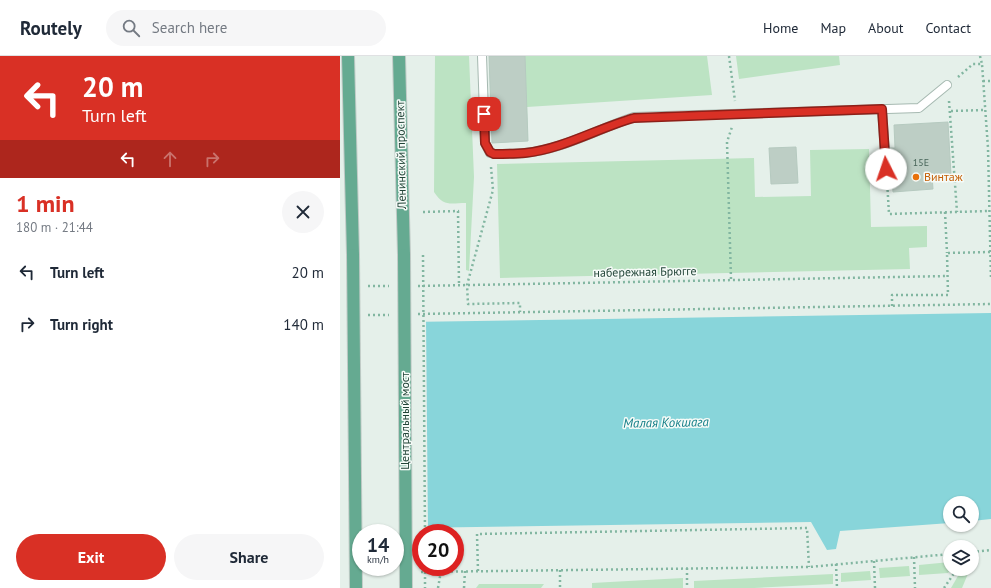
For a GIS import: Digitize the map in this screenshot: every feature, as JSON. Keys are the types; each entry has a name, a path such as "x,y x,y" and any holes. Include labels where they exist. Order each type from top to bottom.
{"main road":[{"path":"348,56 353,255 356,588"},
{"name":"Ленинский проспект","path":"399,56 404,255"},
{"name":"Центральный мост","path":"404,255 406,588"}],"lane":[{"path":"482,56 485,143 490,152 494,154 525,153 555,147 612,124 634,118 919,108 947,85"},
{"path":"882,109 886,169"}],"path":[{"path":"729,56 736,114 727,142 731,280"},
{"path":"980,56 982,64 988,148 991,280"},
{"path":"957,212 951,111 947,85 973,64 982,64"},
{"path":"983,82 991,81"},
{"path":"951,111 985,110"},
{"path":"490,152 493,190 467,285 468,304 520,303 520,312"},
{"path":"888,192 889,214 989,211"},
{"path":"422,212 458,211 459,285"},
{"path":"892,306 892,295 948,295 945,212"},
{"path":"947,253 990,252"},
{"path":"423,255 425,524"},
{"name":"набережная Брюгге","path":"414,286 948,276"},
{"path":"366,286 390,286"},
{"path":"411,314 991,304"},
{"path":"364,315 395,315"},
{"path":"478,571 477,534 807,528 809,567"},
{"path":"979,551 991,550"},
{"path":"464,571 809,567 943,555"},
{"path":"914,557 915,588"},
{"path":"874,561 875,588"},
{"path":"836,564 837,588"},
{"path":"687,568 687,588"},
{"path":"560,570 560,588"},
{"path":"425,576 425,588"},
{"path":"438,588 440,576"},
{"path":"464,576 464,588"},
{"path":"944,588 952,576"}],"green space":[{"path":"435,56 469,56 474,177 469,271 466,270 466,203 444,202 434,192"},
{"path":"489,56 707,56 712,95 527,107 528,141 492,143"},
{"path":"736,56 839,56 840,65 739,79"},
{"path":"869,149 871,227 927,226 927,247 909,248 910,269 500,278 497,164 754,158 755,197 811,196 810,150"},
{"path":"943,563 943,573 919,575 919,565"},
{"path":"909,566 910,576 880,578 879,568"},
{"path":"870,571 871,580 841,582 841,573"},
{"path":"833,574 833,584 754,588 694,588 694,581"},
{"path":"958,576 967,576 962,588 951,588"},
{"path":"683,578 683,588 592,588 592,583"},
{"path":"479,584 544,584 541,588 476,588"}],"water":[{"name":"Малая Кокшага","path":"991,313 991,519 979,520 979,496 943,496 943,524 840,531 836,549 827,550 811,522 464,527 464,524 412,524 412,528 404,528 404,524 352,524 352,529 340,529 340,323"}],"pier":[{"path":"426,319 428,524 412,524 412,530 404,530 404,524 352,524 352,531 340,531 340,321"}],"building":[{"path":"489,56 525,56 528,141 492,143"},
{"path":"948,122 951,175 932,176 933,189 893,192 890,148 895,148 894,125"},
{"path":"796,147 798,183 771,184 769,148"}],"place":[{"name":"Винтаж","path":"916,177"}],"route":[{"path":"484,114 485,143 487,149 494,154 525,153 555,147 612,124 634,118 882,109 886,169"}]}
